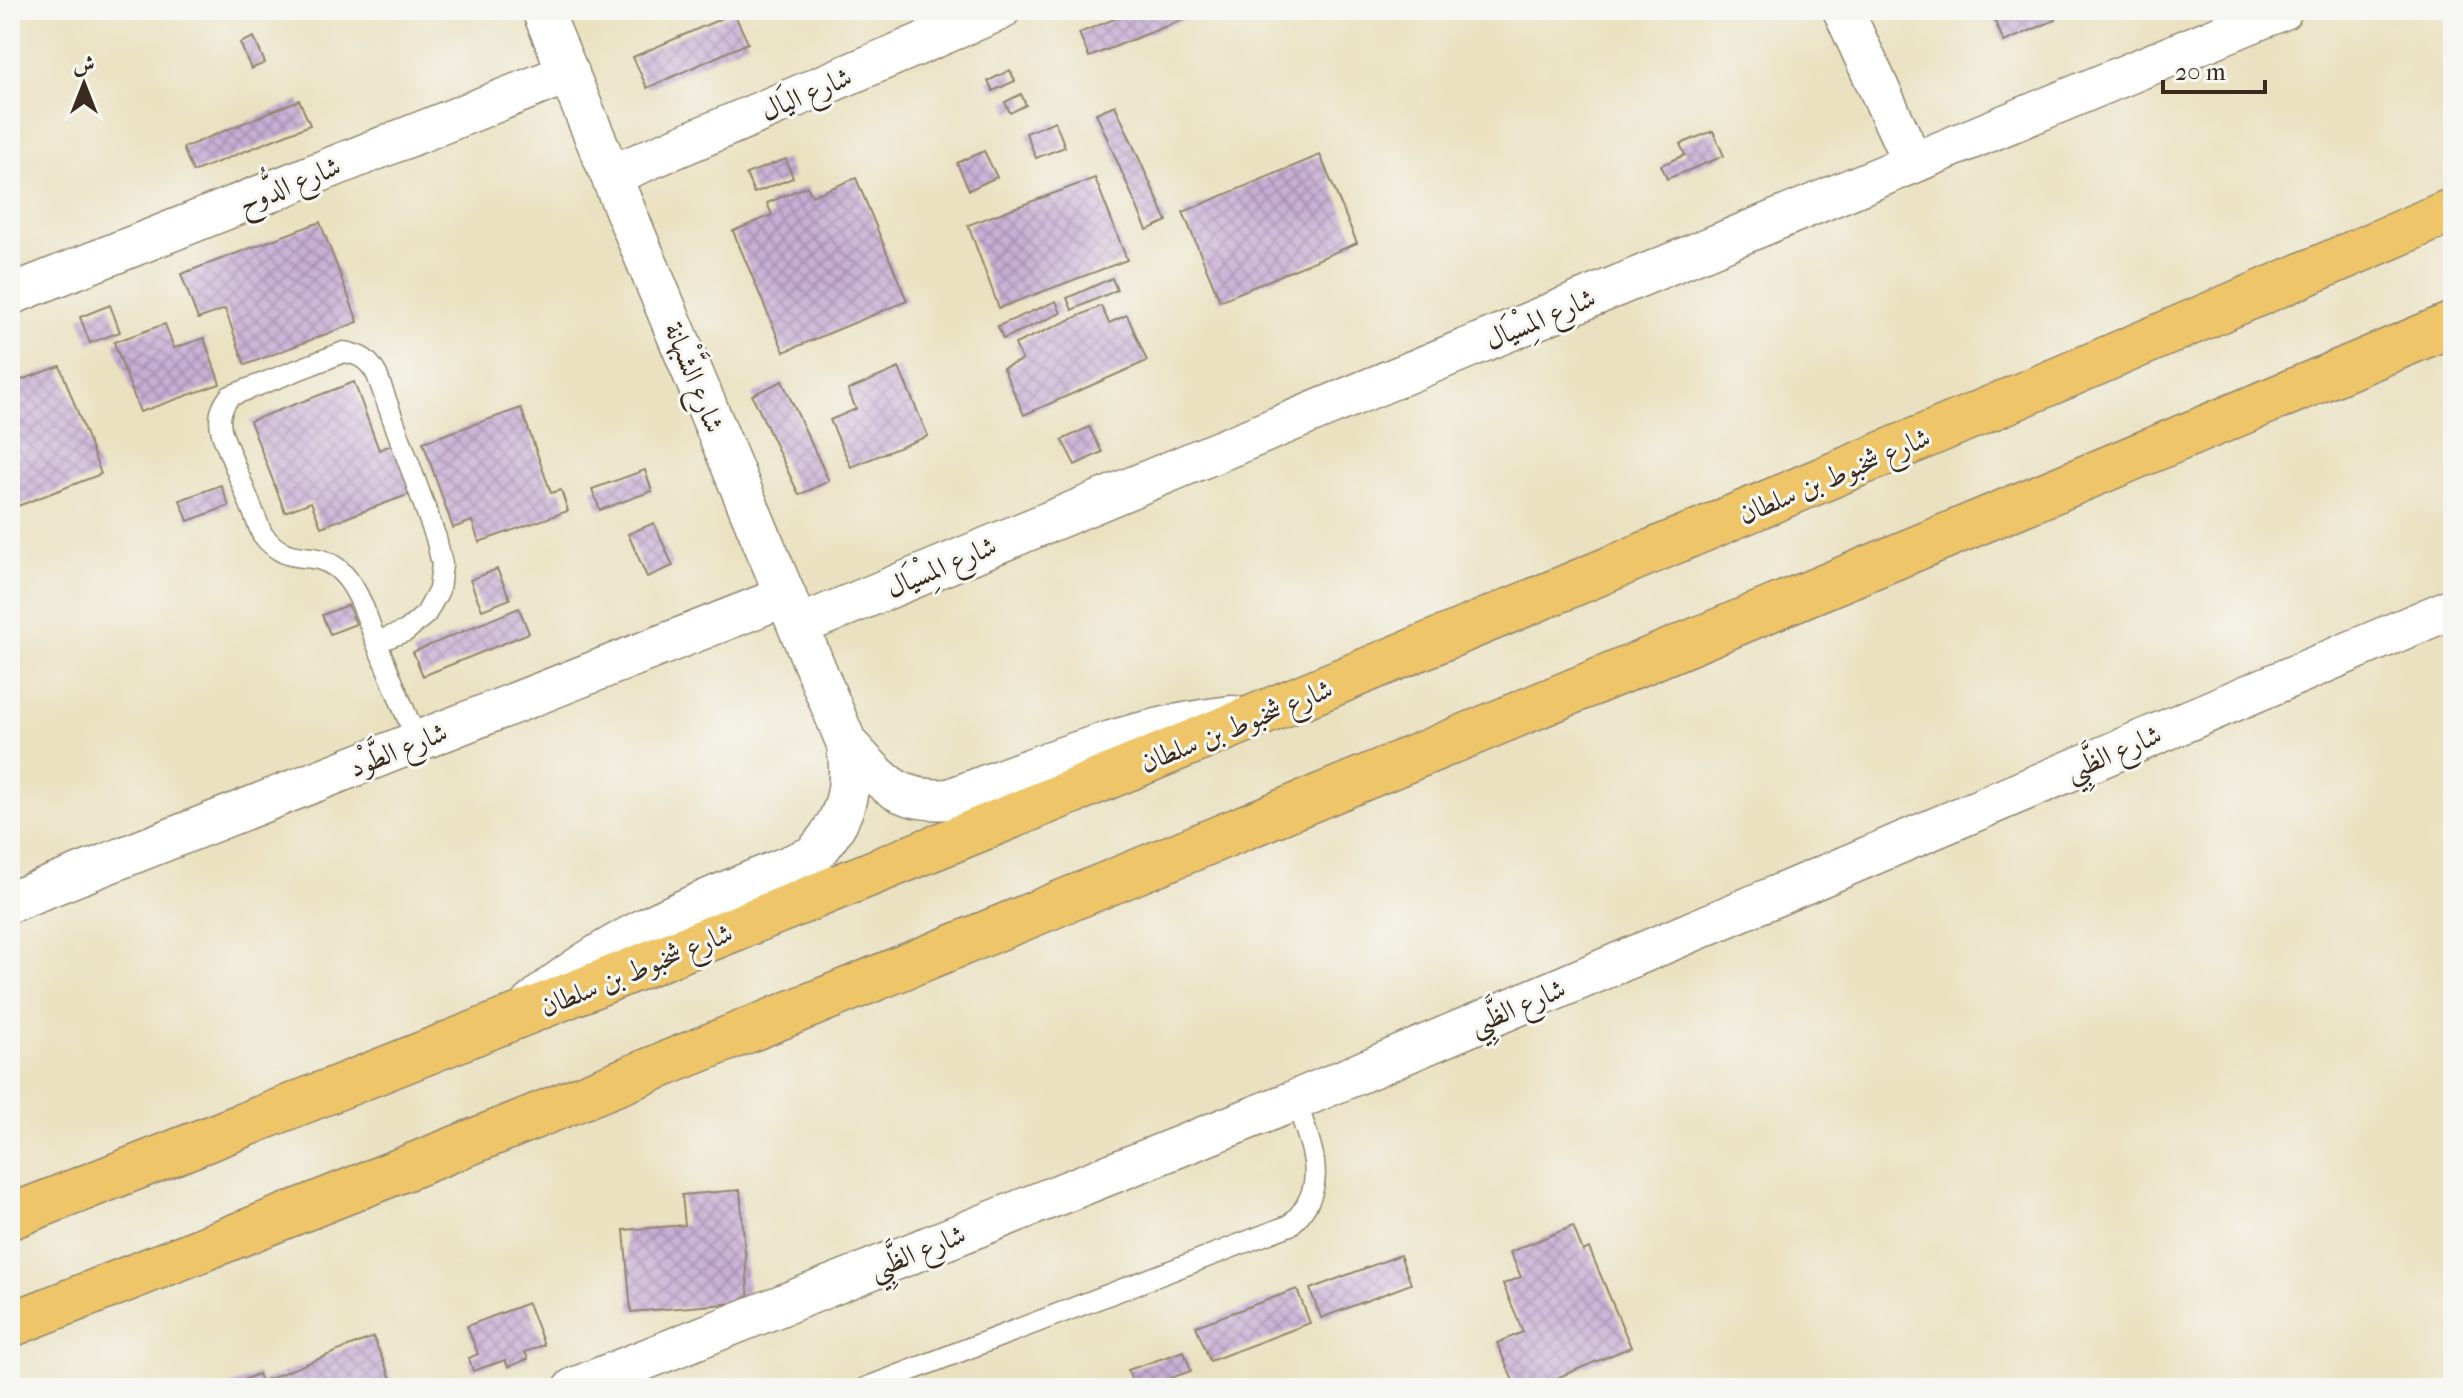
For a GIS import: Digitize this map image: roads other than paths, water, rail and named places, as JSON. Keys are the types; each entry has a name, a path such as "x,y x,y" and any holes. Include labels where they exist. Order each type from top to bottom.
{"main road":[{"name":"شارع شخبوط بن سلطان","path":"10,1217 516,1017 1266,713 1987,412 2453,210"},
{"path":"10,1325 441,1156 1345,788 2453,324"}],"street":[{"name":"شارع الشَّبْهانة","path":"516,1017 554,984 629,936 669,915 813,856 829,838 841,817 849,793 851,769 847,744 542,10"},
{"name":"شارع اليَال","path":"612,175 1000,10"},
{"path":"1843,10 1913,163"},
{"name":"شارع المِسْيَال","path":"792,611 1913,163 2282,10"},
{"name":"شارع الدُّوح","path":"10,295 569,73"},
{"name":"شارع الظَّبِي","path":"574,1388 1296,1100 2453,608"},
{"name":"شارع الطَّوْد","path":"10,902 417,741 792,611"},
{"name":"شارع الشَّبْهانة","path":"847,744 887,785 906,796 928,801 950,799 1089,746 1132,734 1191,722 1266,713"}],"lane":[{"path":"376,642 406,631 426,614 439,590 442,564 436,538 377,375 370,363 359,354 344,352 230,396 221,407 219,421 262,534 279,551 290,556 315,558 338,569 355,589 376,642 417,741"},
{"path":"865,1388 1290,1225 1309,1202 1316,1177 1316,1164 1296,1100"}]}
